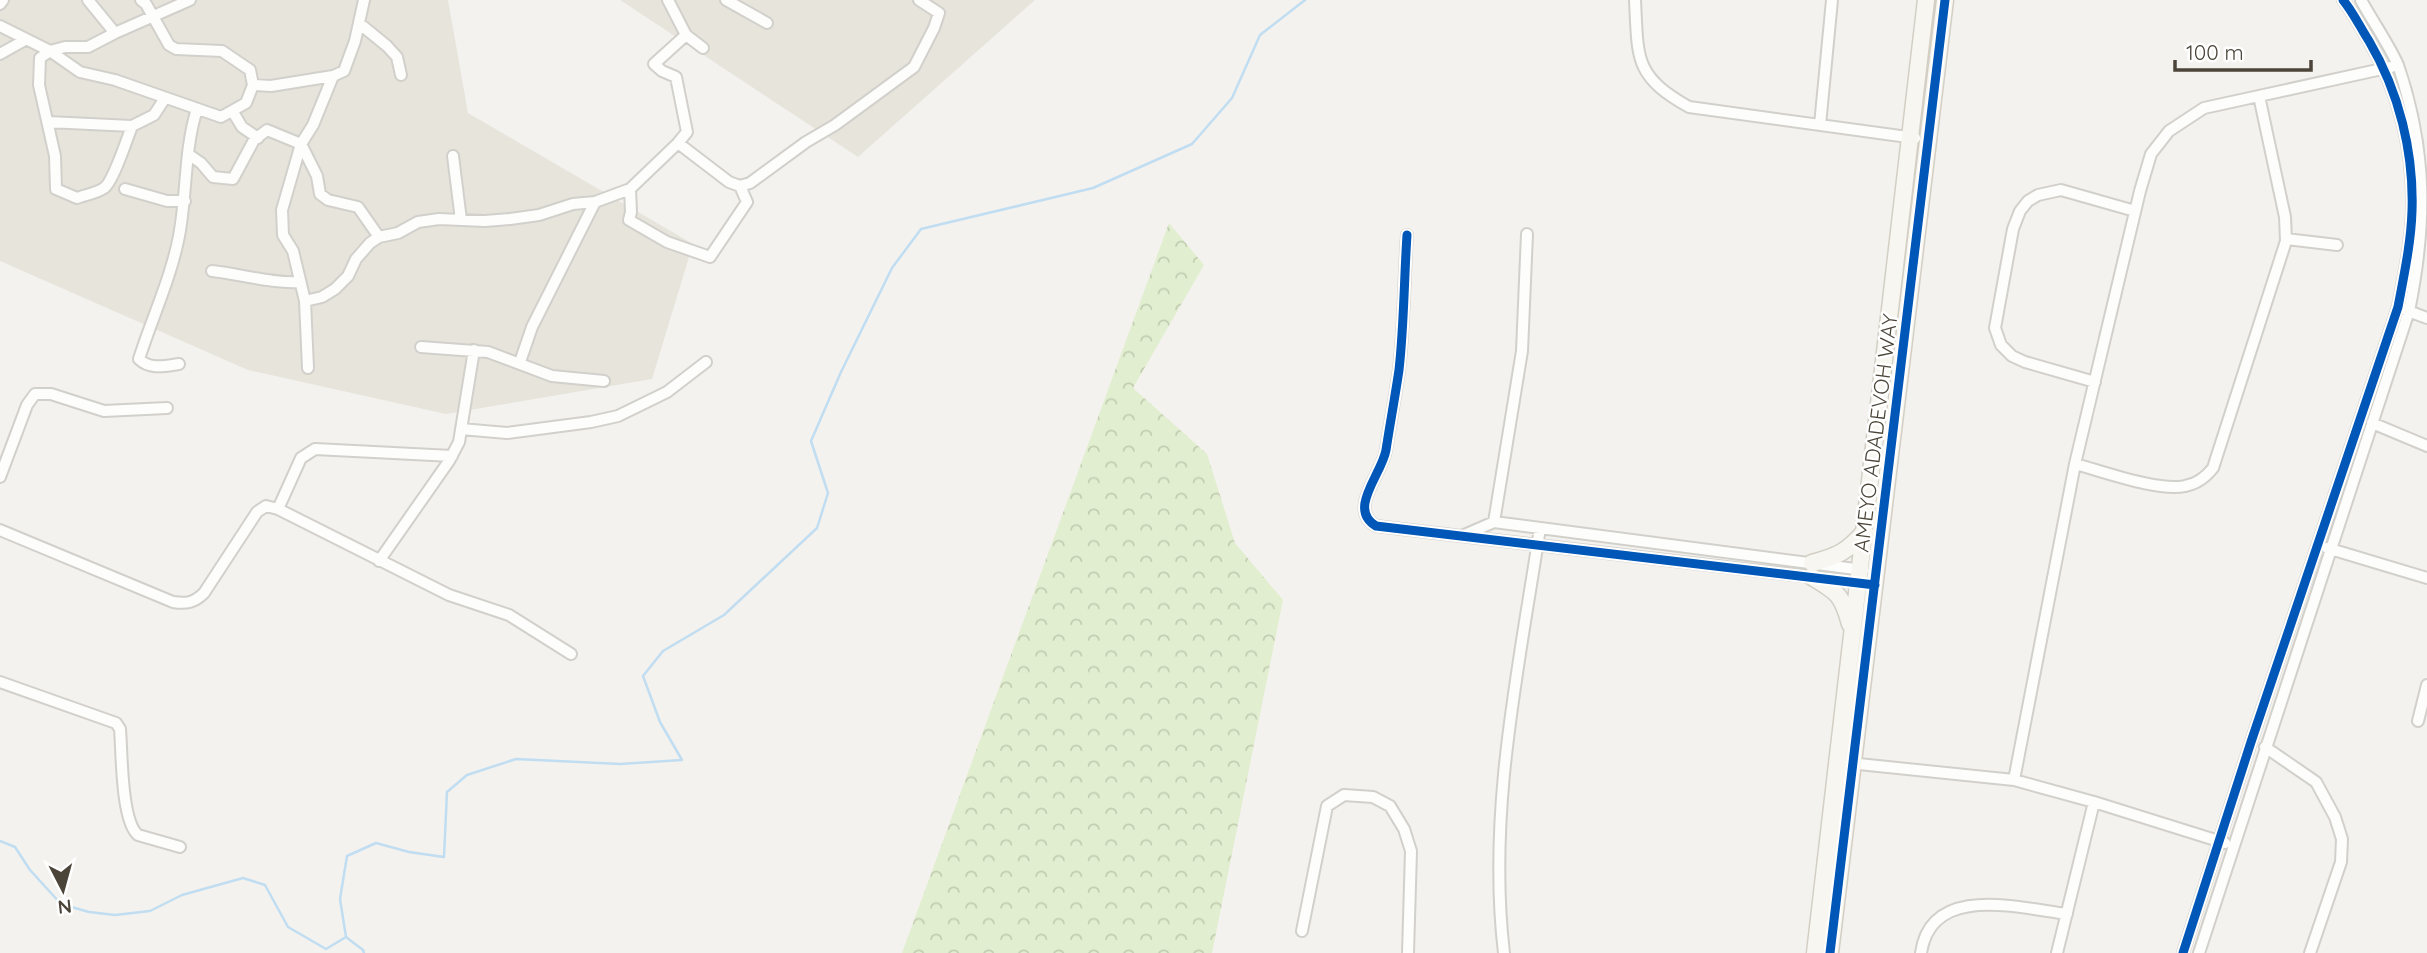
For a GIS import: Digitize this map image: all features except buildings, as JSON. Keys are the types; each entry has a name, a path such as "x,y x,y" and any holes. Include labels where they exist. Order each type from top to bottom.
{"street":[{"path":"88,0 115,33"},
{"path":"0,26 50,51 80,72 115,80 221,117 246,103 253,85 250,70 222,51 176,49 169,45 141,0"},
{"path":"132,126 113,177 103,188 76,198 56,189 55,156 38,77 40,58 50,51 65,47 88,47 188,0"},
{"path":"253,85 271,86 333,76 344,71 360,24 364,0"},
{"path":"668,0 686,35 703,48"},
{"path":"726,0 767,23"},
{"path":"678,144 729,183 740,186 750,183 914,67 939,13 932,3 919,0"},
{"path":"1635,0 1638,53 1651,81 1689,107 1928,140"},
{"path":"1820,125 1832,0"},
{"name":"AMEYO ADADEVOH WAY","path":"1830,953 1852,635 1867,577 1864,531 1926,0"},
{"name":"AMEYO ADADEVOH WAY","path":"1815,953 1845,762 1867,577 1945,0"},
{"path":"2183,953 2251,742 2398,307 2412,212 2406,134 2385,68 2343,0"},
{"path":"2199,953 2409,311 2420,262 2426,211 2421,130 2398,65 2361,0"},
{"path":"360,24 397,57 401,75"},
{"path":"305,302 321,298 335,289 348,276 356,258 370,243 418,222 439,219 510,219 539,215 573,204 595,202 630,189 678,144 687,132 676,77 654,64 686,35"},
{"path":"0,54 25,40"},
{"path":"2014,780 2075,464 2151,154 2169,131 2204,108 2398,65"},
{"path":"308,368 305,302 293,251 287,243 282,224 285,194 301,144 313,125 333,76"},
{"path":"2075,464 2163,486 2182,487 2206,477 2213,468 2286,239 2285,217 2259,96"},
{"path":"48,122 132,126 154,116 165,98"},
{"path":"179,364 159,367 144,364 139,359 179,237 188,154 197,109"},
{"path":"233,112 242,127 258,138"},
{"path":"188,154 201,163 213,177 233,179 254,140 267,130 301,144 317,176 320,194 328,200 358,207 379,237"},
{"path":"453,156 461,220"},
{"path":"630,189 629,220 667,242 710,257 747,202 740,186"},
{"path":"125,189 167,201 185,201"},
{"path":"2095,382 2025,362 2012,356 2001,345 1995,328 2013,229 2020,211 2028,201 2049,191 2060,190 2135,211"},
{"path":"520,362 532,327 595,202"},
{"path":"1494,522 1522,351 1527,234"},
{"path":"1407,235 1399,368 1384,463 1367,494 1365,515 1368,522 1376,526 1461,537 1812,570 1839,556 1852,546 1864,531"},
{"path":"2286,239 2337,245"},
{"path":"212,271 285,283 300,282"},
{"path":"2398,307 2427,318"},
{"path":"421,347 488,352 552,376 604,381"},
{"path":"379,561 459,442 474,350"},
{"path":"461,429 507,433 618,416 667,392 706,362"},
{"path":"0,477 27,405 35,394 51,394 104,411 167,408"},
{"path":"2372,423 2427,446"},
{"path":"278,509 301,458 316,449 452,456"},
{"path":"0,530 173,602 186,604 197,600 204,593 257,512 266,506 278,509 449,595 509,615 571,654"},
{"path":"1461,537 1494,522 1867,577"},
{"path":"1504,953 1500,877 1505,761 1540,528"},
{"path":"2318,545 2427,578"},
{"path":"1812,570 1836,591 1845,607 1852,635"},
{"path":"0,681 116,723 120,729 124,794 133,831 138,835 180,847"},
{"path":"2418,721 2427,685"},
{"path":"2265,747 2316,782 2335,817 2342,839 2341,862 2310,953"},
{"path":"1845,762 2014,780 2235,846"},
{"path":"1302,931 1327,806 1344,795 1373,797 1390,806 1404,829 1411,851 1408,953"},
{"path":"2057,953 2094,802"},
{"path":"1921,953 1923,939 1937,919 1956,908 1979,904 2067,914"}],"shaded area":[{"path":"0,0 448,0 468,113 693,244 652,379 446,414 248,370 0,261"},
{"path":"620,0 1035,0 858,157"}],"green space":[{"path":"1169,223 1204,265 1133,388 1207,454 1235,543 1283,600 1212,953 902,953"}],"waterway":[{"path":"0,841 15,847 30,870 61,904 89,912 115,915 150,911 182,895 243,878 265,885 288,927 326,949 346,937 340,899 347,856 376,843 409,852 444,857 447,792 467,775 516,759 620,764 682,760 660,722 643,676 663,651 724,615 817,528 828,493 811,441 892,268 921,229 1093,188 1192,144 1232,98 1260,35 1305,0"},
{"path":"346,937 364,953"}],"cycle path":[{"path":"1830,953 1945,0"},
{"path":"2183,953 2251,742 2398,307 2407,259 2412,189 2402,123 2380,61 2343,0"},
{"path":"1407,235 1402,337 1386,450 1365,501 1368,519 1376,526 1875,585"}]}
